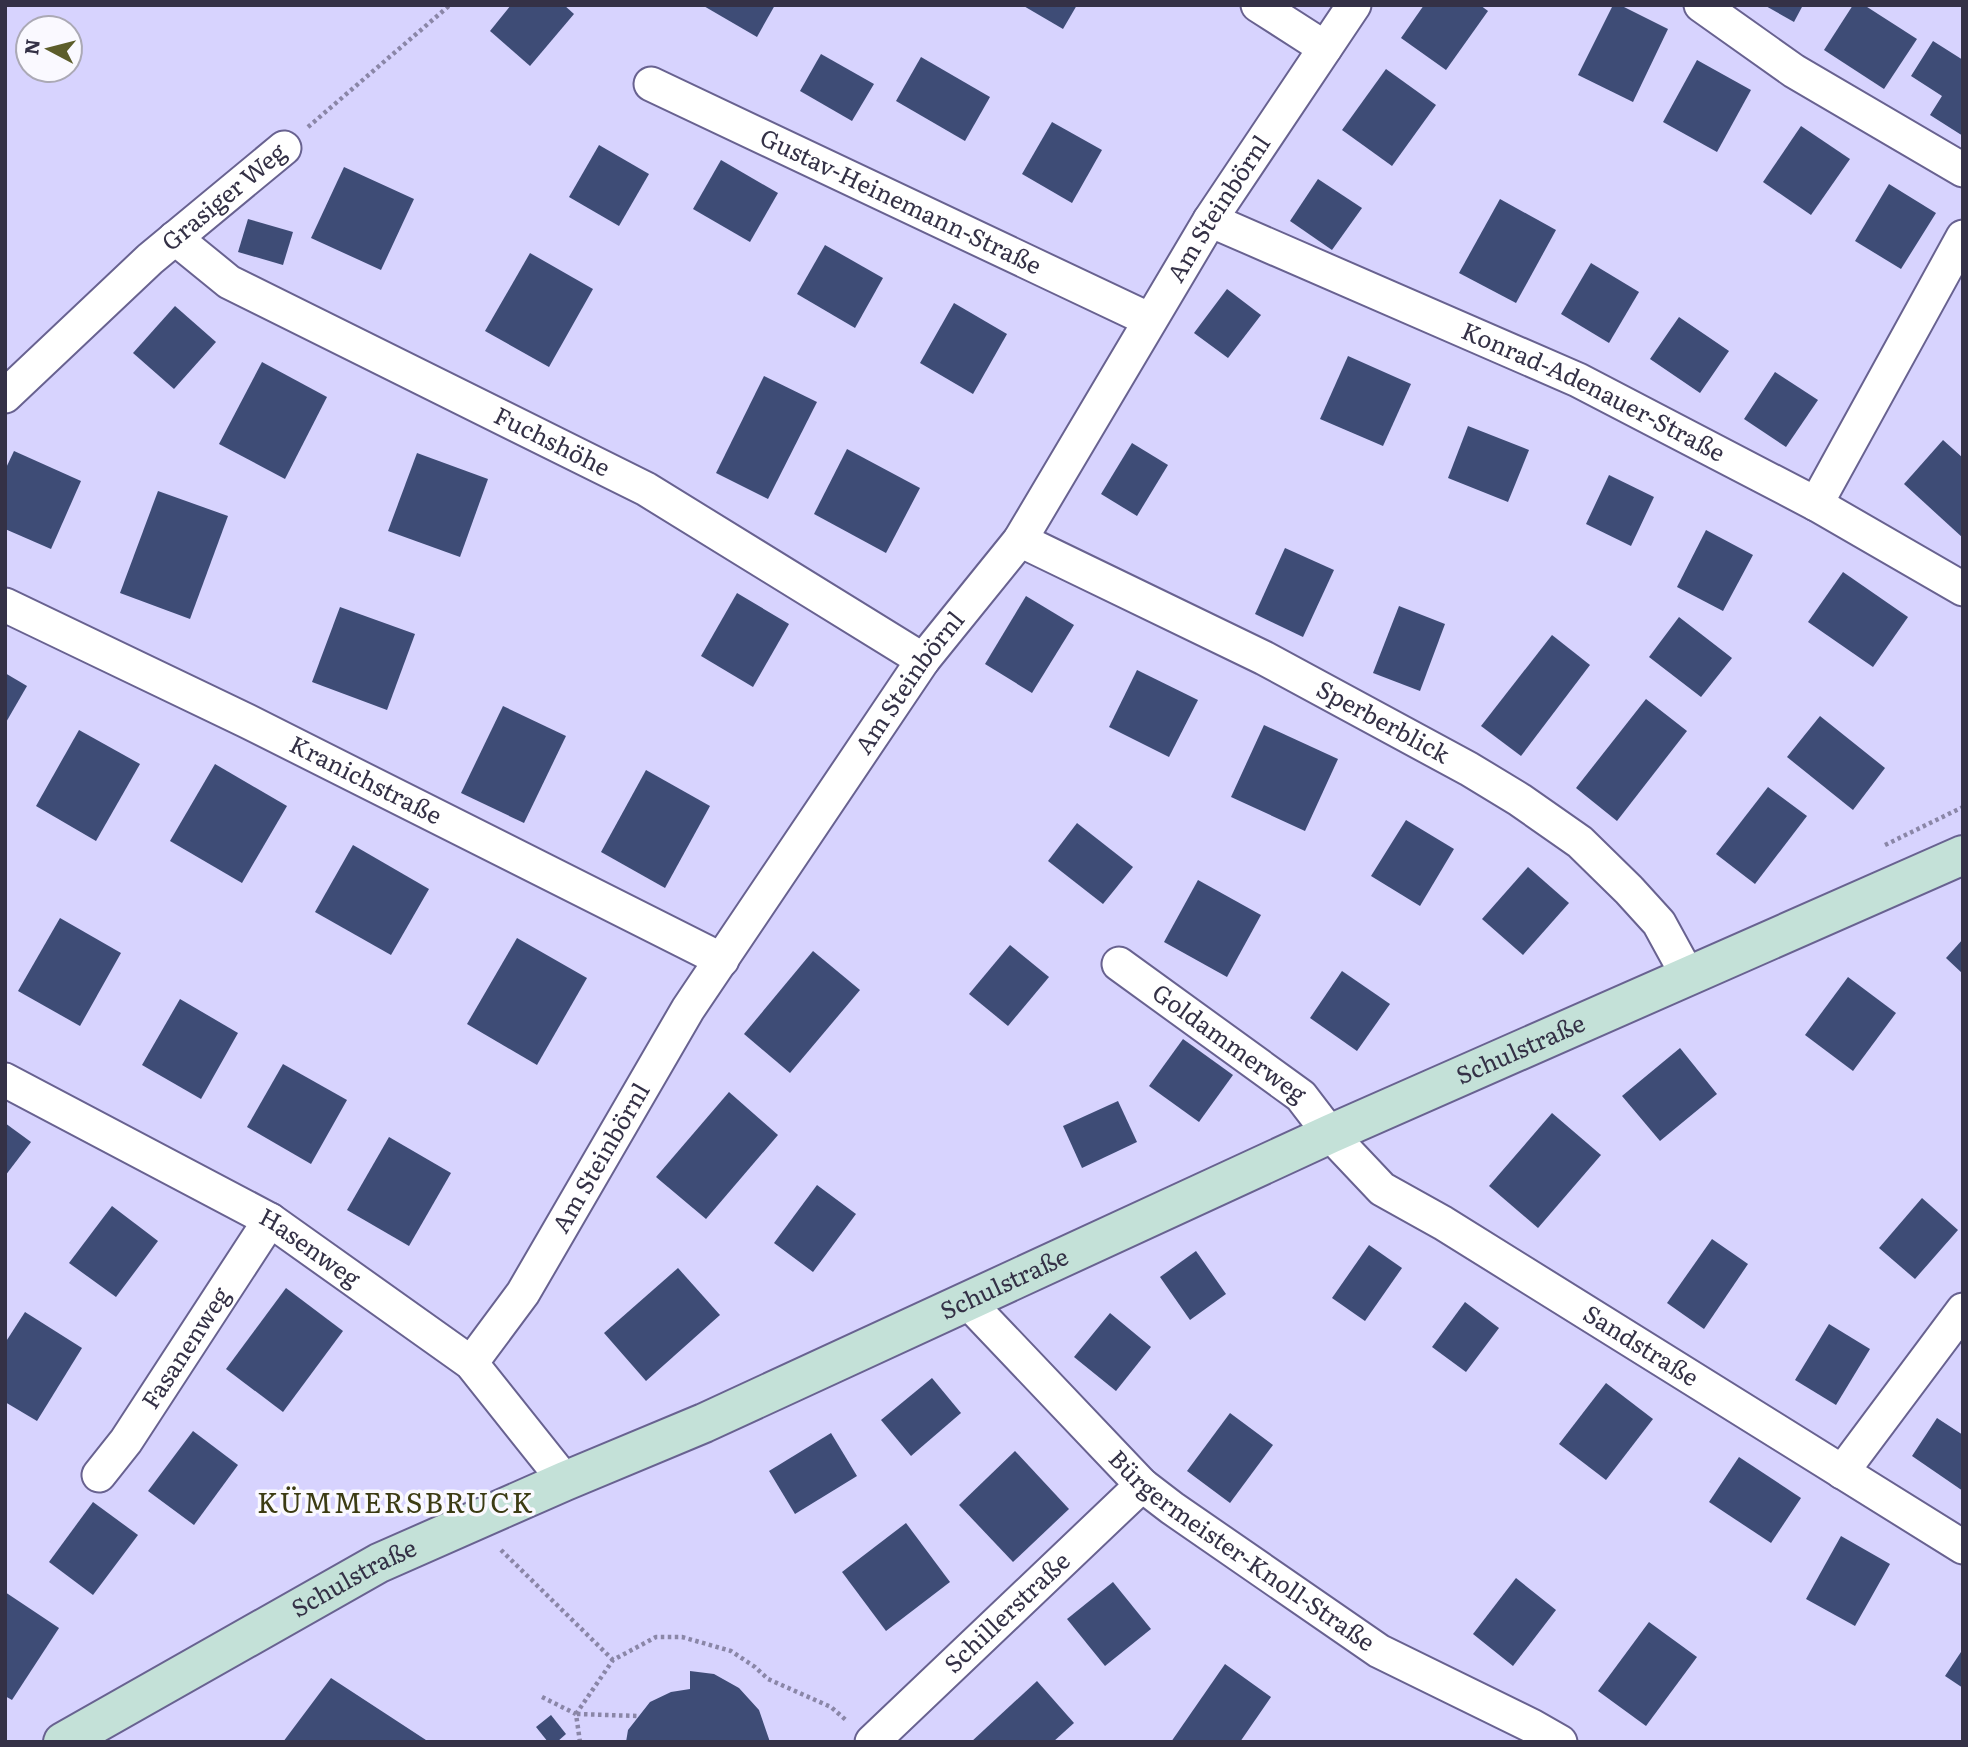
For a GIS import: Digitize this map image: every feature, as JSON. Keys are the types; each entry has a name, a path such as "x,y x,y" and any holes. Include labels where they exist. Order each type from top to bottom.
{"street":[{"path":"1258,5 1325,48"},
{"name":"Am Steinbörnl","path":"471,1363 523,1293 688,1009 923,660 1020,540 1210,220 1354,5"},
{"path":"1701,5 1794,71 1963,170"},
{"name":"Gustav-Heinemann-Straße","path":"651,85 1150,320"},
{"name":"Grasiger Weg","path":"5,396 175,238 284,148"},
{"name":"Konrad-Adenauer-Straße","path":"1210,220 1578,380 1816,504 1963,589"},
{"path":"1816,504 1963,237"},
{"name":"Fuchshöhe","path":"175,238 229,282 646,489 923,660"},
{"name":"Sperberblick","path":"1020,540 1264,658 1469,769 1520,800 1580,842 1629,890 1659,923 1688,976"},
{"name":"Kranichstraße","path":"5,605 247,721 722,960"},
{"name":"Schulstraße","path":"63,1742 379,1563 565,1480 704,1423 1330,1134 1963,855"},
{"name":"Goldammerweg","path":"1119,964 1301,1096 1330,1134"},
{"name":"Hasenweg","path":"5,1080 270,1220 471,1363 565,1480"},
{"name":"Sandstraße","path":"1330,1134 1382,1189 1443,1223 1963,1547"},
{"name":"Fasanenweg","path":"99,1475 126,1441 270,1220"},
{"name":"Bürgermeister-Knoll-Straße","path":"967,1301 1142,1485 1379,1651 1560,1742"},
{"path":"1842,1472 1963,1310"},
{"name":"Schillerstraße","path":"861,1733 1142,1485"}],"path":[{"name":"Grasiger Weg","path":"284,148 450,5"},
{"path":"473,1522 613,1660"},
{"path":"580,1742 576,1714 613,1660 656,1637 682,1637 731,1651 768,1679 831,1707 861,1733"},
{"path":"542,1697 576,1714 638,1716"}],"building":[{"path":"511,5 564,5 574,14 530,66 490,31"},
{"path":"702,5 775,5 757,37"},
{"path":"1022,5 1077,5 1063,29"},
{"path":"1424,5 1480,5 1488,11 1446,70 1401,38"},
{"path":"1613,5 1620,5 1668,29 1633,102 1578,75"},
{"path":"1764,5 1803,5 1794,22"},
{"path":"1853,5 1864,5 1917,39 1884,89 1824,50"},
{"path":"1933,41 1963,60 1963,136 1930,115 1942,96 1911,76"},
{"path":"821,54 874,84 852,121 800,91"},
{"path":"921,57 990,97 965,141 896,101"},
{"path":"1697,60 1751,90 1717,152 1663,122"},
{"path":"1386,69 1436,105 1392,166 1342,130"},
{"path":"1052,122 1102,150 1072,203 1022,174"},
{"path":"1801,126 1850,159 1811,215 1763,182"},
{"path":"599,145 649,174 619,226 569,197"},
{"path":"721,160 778,193 750,242 693,209"},
{"path":"344,167 414,199 381,270 311,238"},
{"path":"1318,179 1362,208 1332,250 1290,221"},
{"path":"1889,184 1936,213 1901,269 1855,241"},
{"path":"1500,199 1556,230 1516,303 1459,273"},
{"path":"248,219 293,232 283,265 238,252"},
{"path":"825,245 883,278 855,328 797,294"},
{"path":"530,253 593,289 549,367 485,331"},
{"path":"1591,263 1639,292 1609,343 1561,314"},
{"path":"1227,289 1261,315 1228,358 1194,333"},
{"path":"954,303 1007,334 973,394 920,363"},
{"path":"175,306 216,342 174,389 133,353"},
{"path":"1679,317 1729,351 1700,393 1650,359"},
{"path":"1348,356 1411,384 1383,446 1320,419"},
{"path":"262,362 327,397 285,479 219,444"},
{"path":"1775,372 1818,400 1786,447 1744,419"},
{"path":"764,376 817,402 768,499 716,473"},
{"path":"1468,426 1529,450 1508,502 1448,478"},
{"path":"1943,440 1963,458 1963,538 1904,484"},
{"path":"1132,443 1168,465 1137,516 1101,494"},
{"path":"847,449 920,488 886,553 814,514"},
{"path":"14,451 81,481 51,549 5,529 5,470"},
{"path":"417,453 488,479 460,557 388,531"},
{"path":"1609,475 1654,497 1631,546 1586,524"},
{"path":"158,491 228,516 190,619 120,593"},
{"path":"1706,530 1753,555 1723,611 1677,587"},
{"path":"1285,548 1334,570 1303,637 1255,614"},
{"path":"1843,572 1908,617 1873,667 1808,622"},
{"path":"737,593 789,624 753,687 701,656"},
{"path":"1026,596 1074,625 1032,693 985,664"},
{"path":"1399,606 1445,624 1420,691 1373,673"},
{"path":"340,607 415,634 387,710 312,682"},
{"path":"1679,617 1732,658 1701,697 1649,657"},
{"path":"1552,635 1590,665 1521,756 1481,726"},
{"path":"1137,670 1198,700 1169,757 1109,727"},
{"path":"5,673 27,686 5,724"},
{"path":"1646,699 1687,731 1617,821 1576,788"},
{"path":"503,706 566,736 524,823 461,793"},
{"path":"1820,716 1885,768 1853,810 1787,757"},
{"path":"1264,725 1338,759 1305,831 1231,797"},
{"path":"79,730 140,764 96,841 36,806"},
{"path":"215,764 287,806 242,883 170,841"},
{"path":"646,770 710,806 665,888 601,852"},
{"path":"1768,787 1807,816 1755,884 1716,854"},
{"path":"1406,820 1454,849 1420,906 1371,876"},
{"path":"1077,823 1133,867 1103,904 1048,861"},
{"path":"353,845 429,889 391,955 315,912"},
{"path":"1528,867 1569,903 1523,955 1482,919"},
{"path":"1198,880 1261,915 1227,977 1164,942"},
{"path":"60,918 121,953 80,1026 18,991"},
{"path":"517,938 587,978 537,1065 467,1024"},
{"path":"1963,939 1963,974 1946,958"},
{"path":"1010,945 1049,977 1008,1026 969,994"},
{"path":"813,951 860,990 790,1073 744,1034"},
{"path":"1342,971 1390,1004 1357,1051 1310,1018"},
{"path":"1848,977 1896,1013 1853,1071 1805,1035"},
{"path":"180,999 238,1033 201,1099 142,1065"},
{"path":"1183,1039 1233,1075 1199,1122 1149,1086"},
{"path":"1680,1048 1717,1094 1660,1141 1622,1096"},
{"path":"283,1064 347,1100 311,1164 247,1127"},
{"path":"729,1092 778,1135 706,1219 656,1177"},
{"path":"1118,1101 1137,1142 1082,1168 1063,1126"},
{"path":"1552,1113 1601,1155 1538,1228 1489,1186"},
{"path":"5,1123 31,1142 5,1176"},
{"path":"389,1137 451,1173 409,1246 347,1210"},
{"path":"817,1185 856,1214 813,1272 774,1243"},
{"path":"1922,1198 1958,1230 1915,1279 1879,1248"},
{"path":"112,1206 158,1241 116,1297 69,1263"},
{"path":"1712,1239 1748,1264 1704,1329 1667,1303"},
{"path":"1369,1245 1402,1268 1365,1321 1332,1298"},
{"path":"1196,1251 1226,1294 1190,1320 1160,1277"},
{"path":"678,1268 720,1315 646,1381 604,1333"},
{"path":"286,1288 343,1331 283,1412 226,1369"},
{"path":"1465,1302 1499,1328 1466,1372 1432,1347"},
{"path":"25,1312 82,1348 37,1421 5,1402 5,1343"},
{"path":"1110,1313 1151,1347 1116,1391 1074,1357"},
{"path":"1829,1324 1870,1349 1836,1405 1795,1380"},
{"path":"932,1378 961,1413 911,1456 881,1420"},
{"path":"1606,1383 1653,1419 1606,1480 1559,1444"},
{"path":"1230,1413 1273,1445 1230,1503 1187,1471"},
{"path":"1937,1418 1963,1435 1963,1491 1912,1456"},
{"path":"193,1431 238,1465 194,1525 148,1491"},
{"path":"831,1433 857,1476 795,1514 769,1471"},
{"path":"1015,1451 1069,1509 1013,1562 959,1505"},
{"path":"1739,1457 1801,1498 1771,1543 1709,1502"},
{"path":"93,1502 138,1535 93,1595 49,1562"},
{"path":"906,1523 950,1582 886,1631 842,1572"},
{"path":"1841,1536 1890,1564 1855,1626 1806,1599"},
{"path":"1516,1578 1556,1610 1513,1666 1473,1634"},
{"path":"1113,1582 1151,1629 1105,1666 1067,1619"},
{"path":"5,1592 59,1628 12,1700 5,1696"},
{"path":"1649,1622 1697,1657 1646,1726 1598,1691"},
{"path":"1963,1649 1963,1688 1945,1676"},
{"path":"1225,1664 1271,1697 1240,1742 1171,1742"},
{"path":"690,1671 714,1674 739,1688 759,1710 770,1742 626,1742 628,1730 650,1702 671,1692 690,1689"},
{"path":"331,1678 429,1742 283,1742"},
{"path":"1037,1681 1074,1723 1053,1742 971,1742"},
{"path":"551,1715 566,1734 557,1742 548,1742 536,1727"}],"district":[{"name":"KÜMMERSBRUCK","path":"396,1503"}]}
